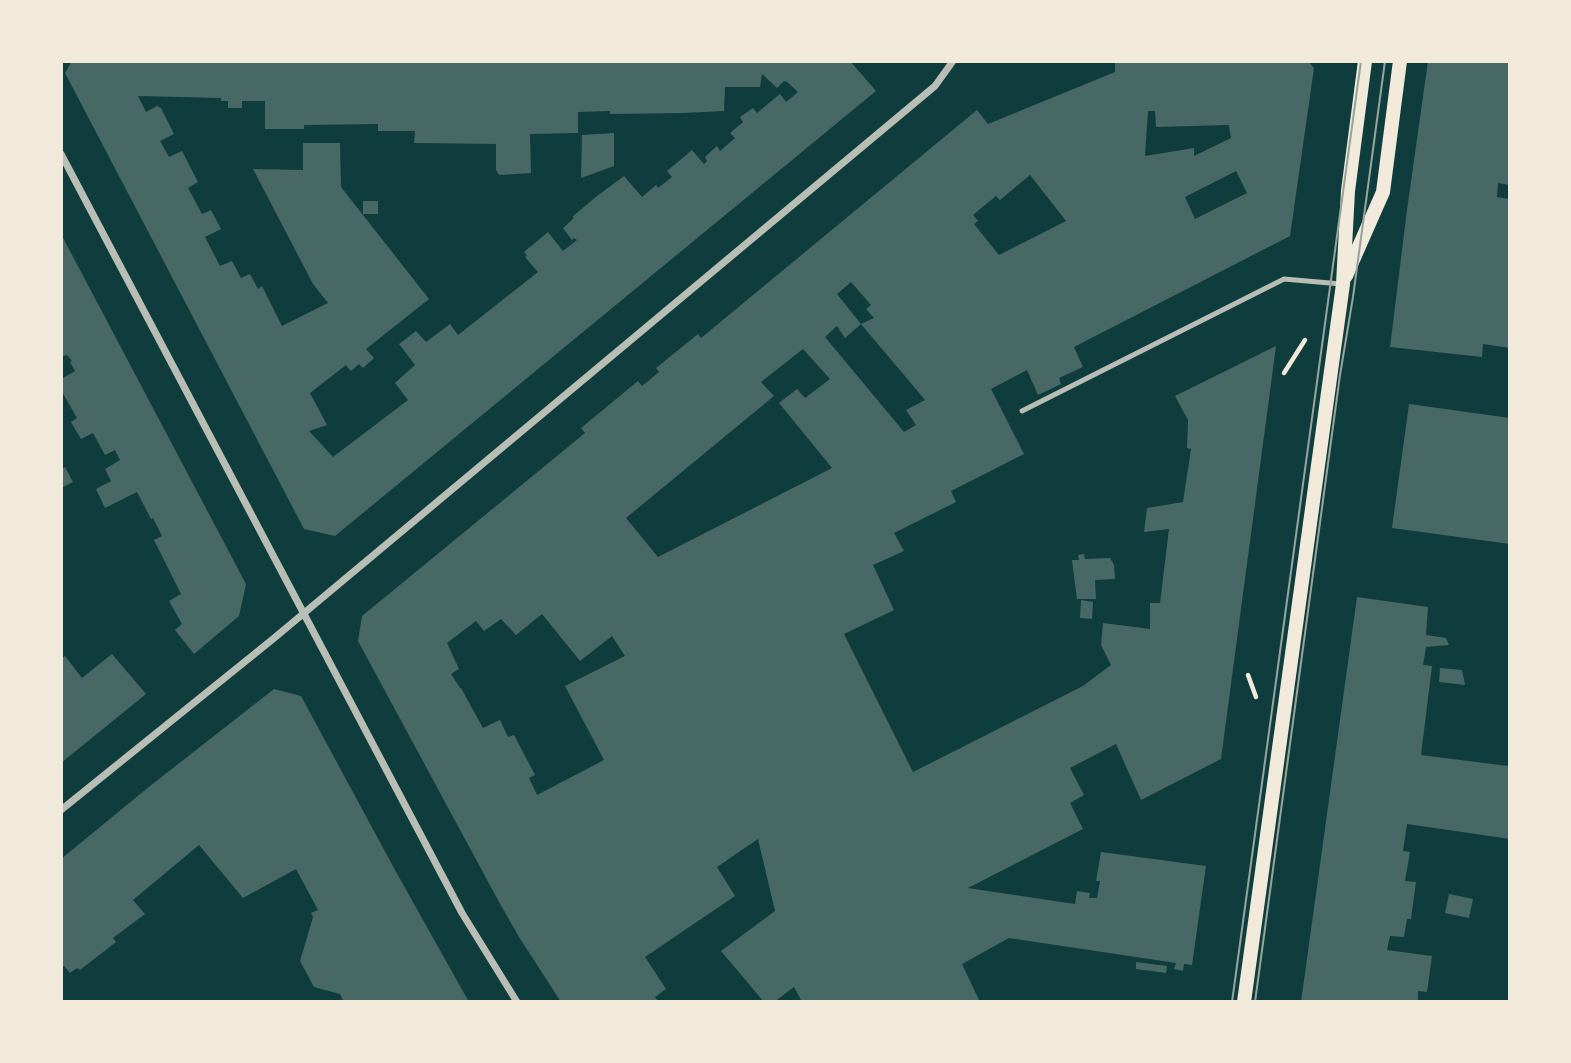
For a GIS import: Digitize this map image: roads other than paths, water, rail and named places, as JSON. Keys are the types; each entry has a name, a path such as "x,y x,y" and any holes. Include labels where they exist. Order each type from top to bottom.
{"main road":[{"path":"1244,1002 1343,284 1348,191 1365,61"},
{"path":"1343,284 1383,192 1400,61"}],"street":[{"path":"61,810 303,614 935,86 953,61"},
{"path":"61,154 462,913 517,1002"}],"lane":[{"path":"1022,411 1284,279 1343,284"}],"tram line":[{"path":"1232,1002 1361,61"},
{"path":"1255,1002 1385,61"}]}
